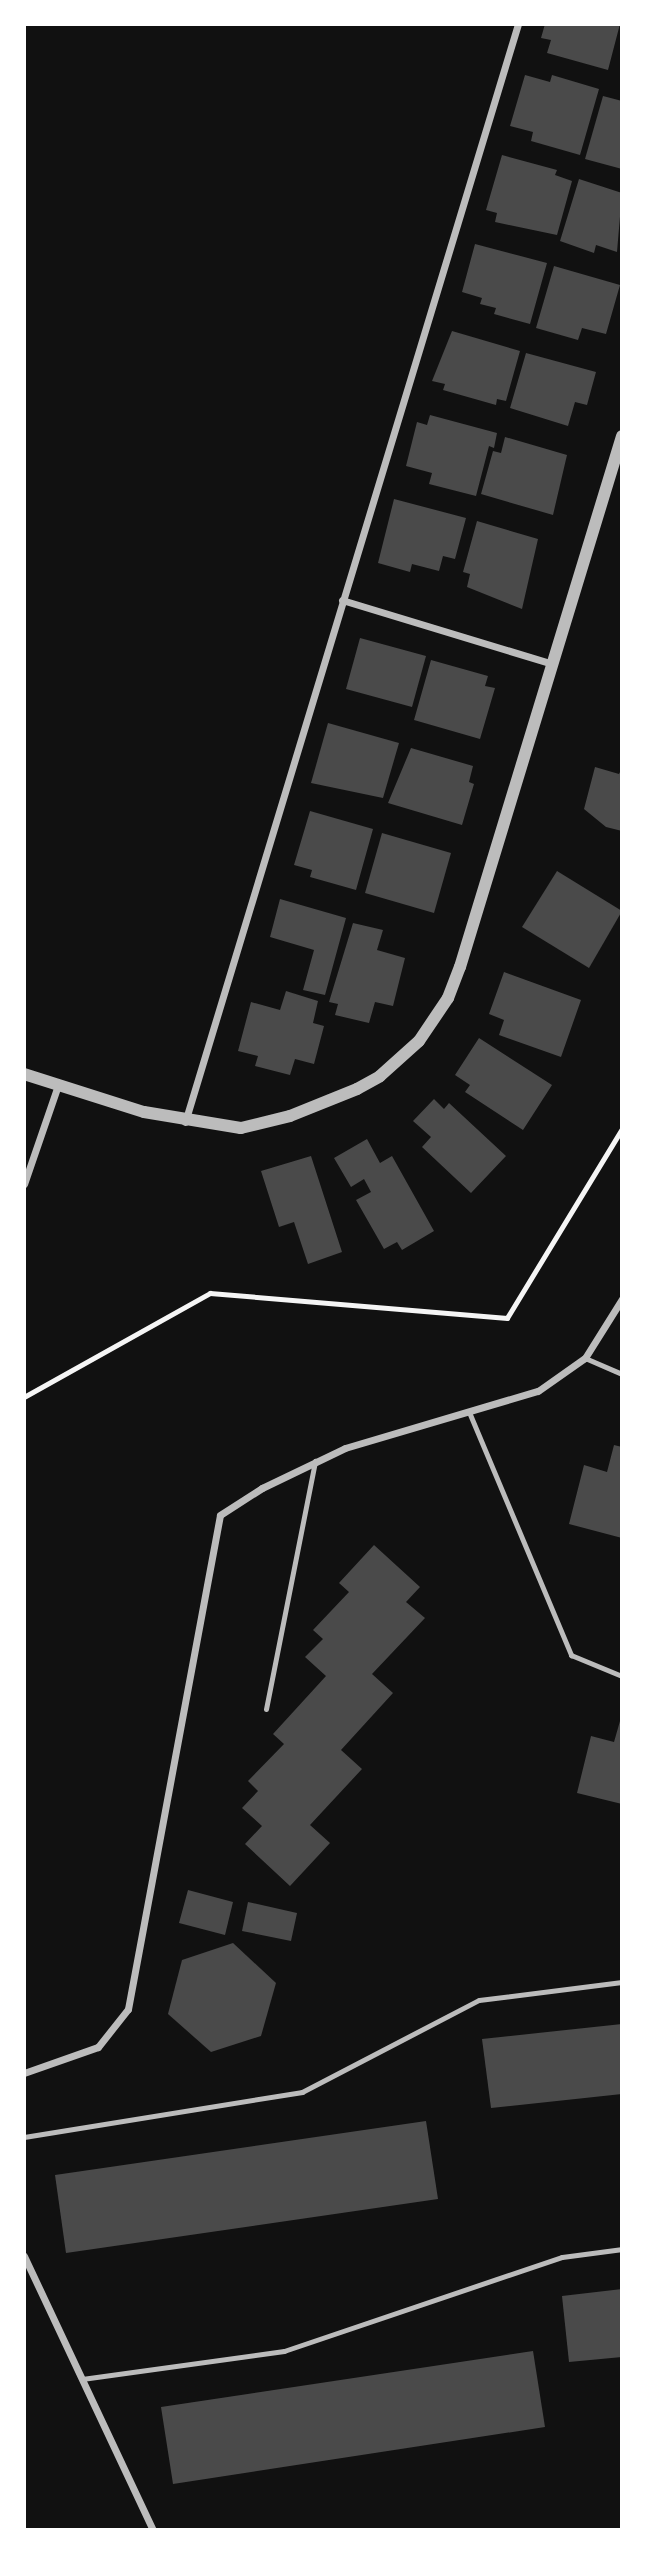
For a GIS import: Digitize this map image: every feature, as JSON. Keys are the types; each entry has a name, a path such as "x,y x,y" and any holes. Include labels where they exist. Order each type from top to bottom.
{"street":[{"path":"185,1122 518,24"},
{"path":"24,1074 185,1122 241,1128 290,1116 380,1076 419,1041 448,999 460,967 621,436"},
{"path":"342,600 552,664"},
{"path":"24,1184 58,1086"},
{"path":"24,2073 98,2047 128,2009 220,1515 315,1461 345,1448 538,1391 585,1358 621,1299"},
{"path":"24,2256 153,2529"}],"lane":[{"path":"585,1358 621,1374"},
{"path":"469,1412 571,1655 621,1676"},
{"path":"266,1709 315,1461"},
{"path":"24,2137 302,2092 479,2000 621,1982"},
{"path":"82,2379 284,2351 562,2257 621,2249"}],"path":[{"path":"24,1397 210,1293 507,1318 621,1129"}],"building":[{"path":"545,24 620,24 608,70 547,53 551,40 541,38"},
{"path":"525,75 550,82 552,75 599,89 580,155 531,141 533,132 510,126"},
{"path":"603,96 622,101 622,169 585,159"},
{"path":"502,155 557,170 555,175 572,181 557,235 495,222 497,213 486,210"},
{"path":"579,179 622,193 617,252 596,245 594,253 560,241"},
{"path":"475,244 547,263 530,324 494,314 496,308 480,304 482,298 462,292"},
{"path":"554,266 620,285 606,334 582,328 578,340 536,328"},
{"path":"452,331 520,351 506,401 497,399 496,405 443,390 445,384 432,381"},
{"path":"526,353 596,372 587,405 575,402 568,426 510,408"},
{"path":"430,415 497,433 494,448 489,446 476,496 429,484 432,473 406,466 417,422 427,425"},
{"path":"505,437 567,455 553,515 481,494 493,451 501,453"},
{"path":"394,499 466,518 455,559 443,556 439,571 412,564 410,572 378,563"},
{"path":"477,521 538,539 522,609 467,587 470,574 463,572"},
{"path":"360,638 426,656 412,707 346,689"},
{"path":"431,660 488,676 485,686 495,688 480,739 414,720"},
{"path":"328,723 399,743 383,798 311,783"},
{"path":"411,748 473,766 469,782 474,784 462,825 388,803"},
{"path":"595,767 619,774 622,768 622,831 606,827 584,809"},
{"path":"310,811 373,829 356,890 310,877 312,870 294,865"},
{"path":"382,833 451,853 434,913 365,893"},
{"path":"557,871 622,911 589,968 522,927"},
{"path":"280,899 346,918 325,995 303,990 314,950 270,937"},
{"path":"353,923 383,930 377,950 405,958 393,1006 375,1002 369,1023 335,1015 338,1004 329,1002"},
{"path":"504,972 581,1000 561,1057 499,1035 504,1020 489,1014"},
{"path":"286,991 318,1001 313,1023 324,1026 314,1064 295,1059 290,1075 255,1066 258,1056 238,1051 251,1002 280,1010"},
{"path":"479,1038 552,1085 523,1130 465,1092 470,1085 455,1075"},
{"path":"434,1099 444,1109 449,1103 506,1156 471,1193 422,1147 431,1137 413,1121"},
{"path":"367,1139 380,1163 392,1156 434,1231 402,1250 397,1242 384,1249 356,1200 371,1192 364,1179 351,1187 334,1158"},
{"path":"311,1156 342,1252 308,1264 294,1222 279,1227 261,1171"},
{"path":"614,1445 622,1447 622,1538 569,1524 584,1465 607,1472"},
{"path":"374,1545 420,1587 406,1602 425,1618 372,1674 393,1693 341,1750 362,1769 310,1825 330,1843 290,1886 245,1844 262,1826 242,1808 258,1791 248,1781 284,1744 273,1734 326,1676 305,1657 323,1639 313,1630 349,1592 339,1583"},
{"path":"622,1714 622,1804 577,1793 591,1736 614,1742"},
{"path":"188,1890 233,1902 225,1935 179,1923"},
{"path":"248,1902 297,1913 291,1941 242,1931"},
{"path":"233,1943 276,1983 261,2036 211,2052 168,2014 182,1960"},
{"path":"622,2024 622,2094 491,2108 482,2039"},
{"path":"426,2121 438,2199 66,2253 55,2175"},
{"path":"622,2289 622,2357 569,2362 562,2296"},
{"path":"533,2351 545,2427 173,2484 161,2407"}]}
